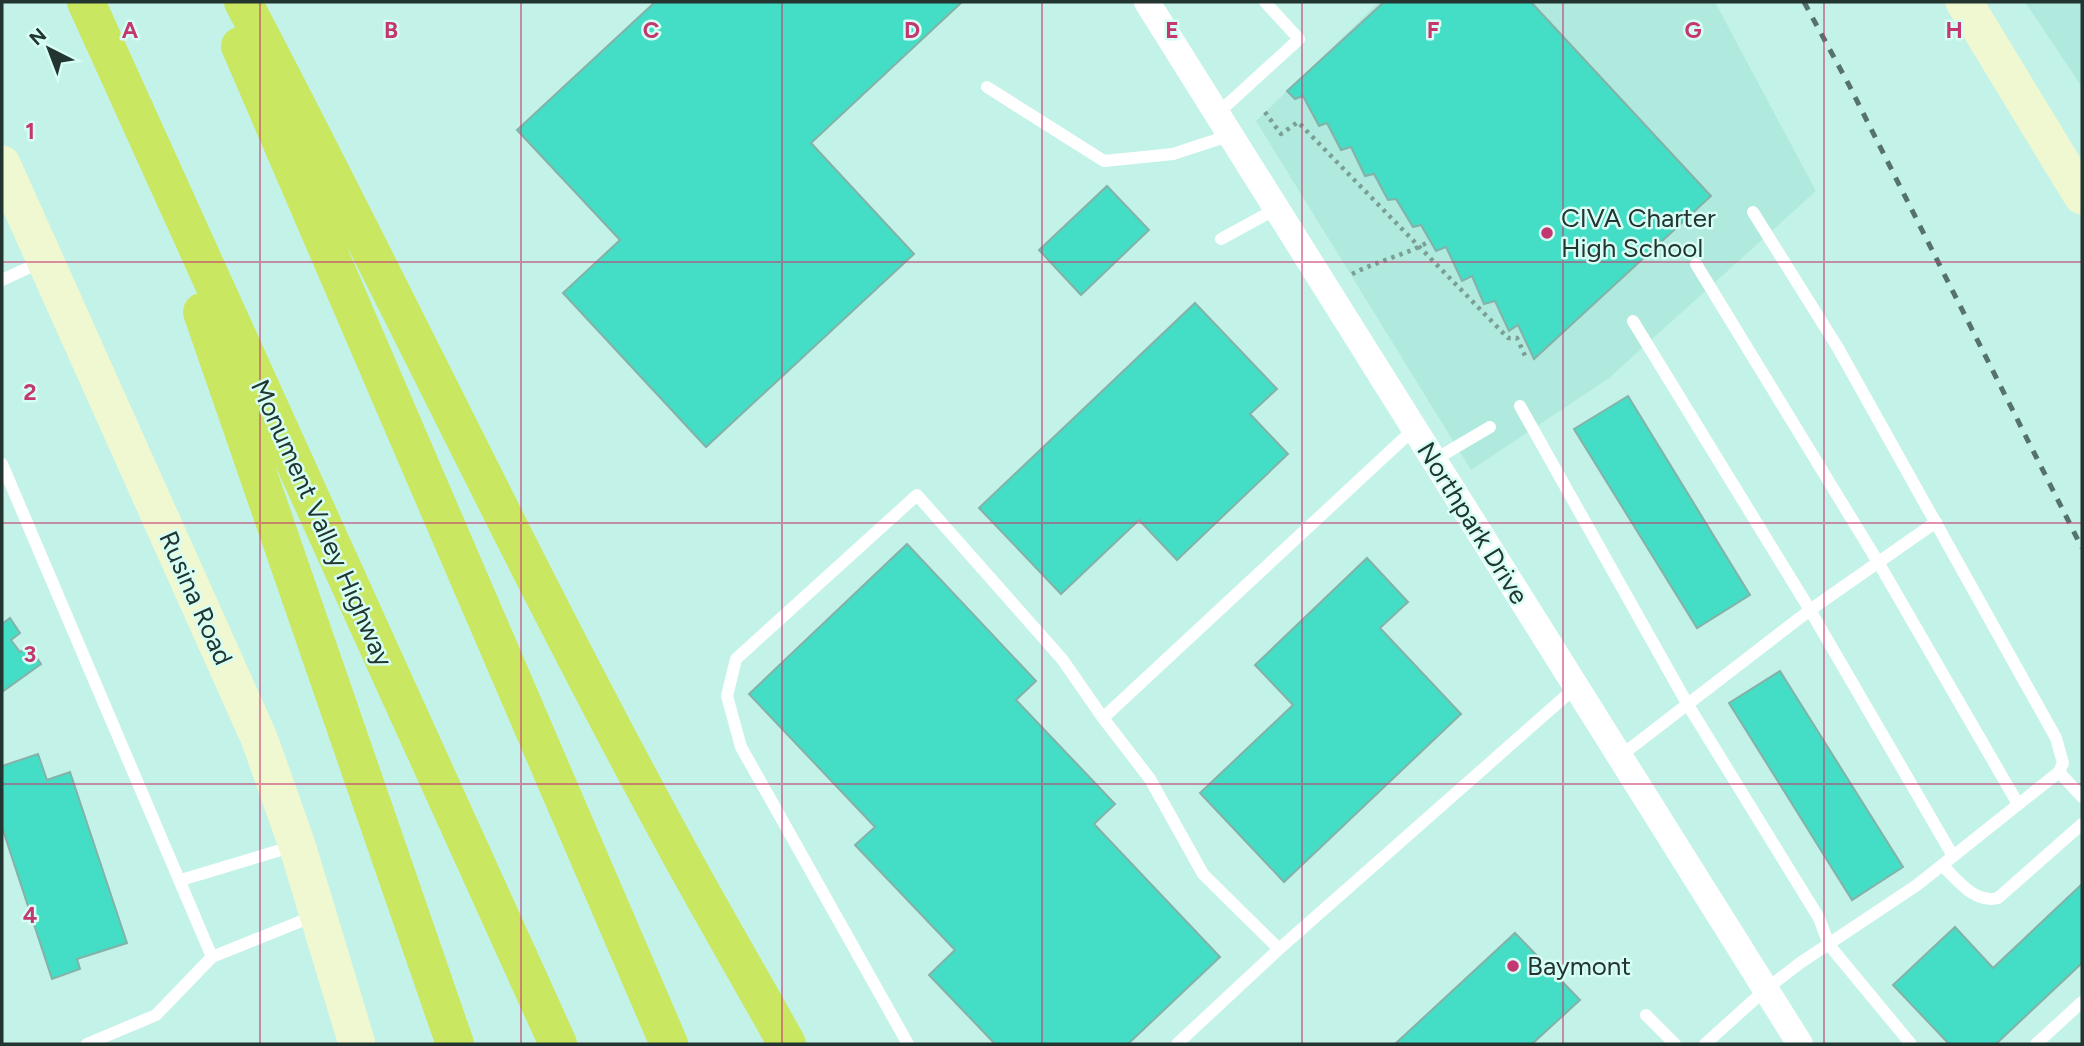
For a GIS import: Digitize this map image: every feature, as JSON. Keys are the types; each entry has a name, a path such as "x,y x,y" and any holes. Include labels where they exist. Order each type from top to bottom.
{"highway":[{"name":"Monument Valley Highway","path":"86,2 558,1044"},
{"path":"221,2 669,1044"},
{"path":"243,2 317,142 482,472 665,827 787,1044"},
{"path":"125,89 455,1044"}],"street":[{"name":"Northpark Drive","path":"1147,2 1800,1044"},
{"path":"1964,2 2082,196"},
{"name":"Rusina Road","path":"2,164 259,738 297,845 357,1044"}],"lane":[{"path":"987,87 1104,161 1173,154 1224,125 1298,39 1265,2"},
{"path":"1221,239 1276,209"},
{"path":"1705,1044 1765,990 1917,885 2059,772 2063,763 2056,738 1936,522 1838,348 1753,212"},
{"path":"2,280 45,260"},
{"path":"1696,264 1878,562 2018,804"},
{"path":"1633,321 1810,610 1953,856"},
{"path":"1520,406 1688,705 1819,918 1829,945 1911,1044"},
{"path":"1434,460 1490,426"},
{"path":"1103,718 1415,429"},
{"path":"2,464 212,957"},
{"path":"908,1044 741,747 727,696 736,659 917,495 1062,659 1150,779 1203,874 1279,950"},
{"path":"1619,757 1810,610 1936,522"},
{"path":"1177,1044 1576,687"},
{"path":"2059,772 2082,797"},
{"path":"1942,865 1974,895 1990,900 1998,898 2082,824"},
{"path":"181,880 297,845"},
{"path":"87,1044 156,1015 212,957 318,914"},
{"path":"2036,1044 2082,1002"},
{"path":"1646,1015 1675,1044"}],"path":[{"path":"1265,112 1281,134 1298,122 1508,338 1517,338 1527,360"},
{"path":"1351,275 1374,263 1420,247 1430,240"}],"shaded area":[{"name":"CIVA Charter High School","path":"1379,2 1715,2 1816,191 1608,379 1471,470 1256,121"},
{"path":"2025,2 2082,2 2082,87"}],"building":[{"path":"655,2 962,2 811,143 914,254 706,447 563,293 620,240 517,130"},
{"path":"1384,2 1531,2 1711,196 1534,359 1518,325 1509,331 1495,301 1484,304 1472,276 1462,281 1446,247 1436,251 1421,225 1413,227 1396,199 1388,200 1374,174 1365,176 1351,147 1341,150 1327,123 1319,126 1303,96 1295,99 1287,91"},
{"path":"1107,186 1149,230 1081,295 1039,250"},
{"path":"1195,303 1277,389 1250,414 1288,454 1177,560 1139,520 1061,594 979,508"},
{"path":"1628,396 1750,595 1697,628 1574,429"},
{"path":"907,544 1036,681 1016,700 1115,804 1094,824 1220,957 1128,1044 995,1044 929,975 955,950 855,845 875,827 749,694"},
{"path":"1367,558 1408,602 1380,628 1461,714 1284,882 1200,793 1293,705 1255,665"},
{"path":"10,618 20,633 11,640 20,652 29,646 41,664 2,692 2,624"},
{"path":"1780,671 1903,867 1852,900 1729,703"},
{"path":"38,754 47,780 70,772 127,943 77,959 80,969 52,979 2,827 2,766"},
{"path":"2082,884 2082,963 1996,1044 1949,1044 1893,985 1955,927 1993,968"},
{"name":"Baymont","path":"1515,933 1580,1000 1532,1044 1395,1044"}],"railway":[{"path":"1804,2 1849,85 2082,548"}],"place":[{"name":"CIVA Charter High School","path":"1547,233"},
{"name":"Baymont","path":"1513,966"}]}
